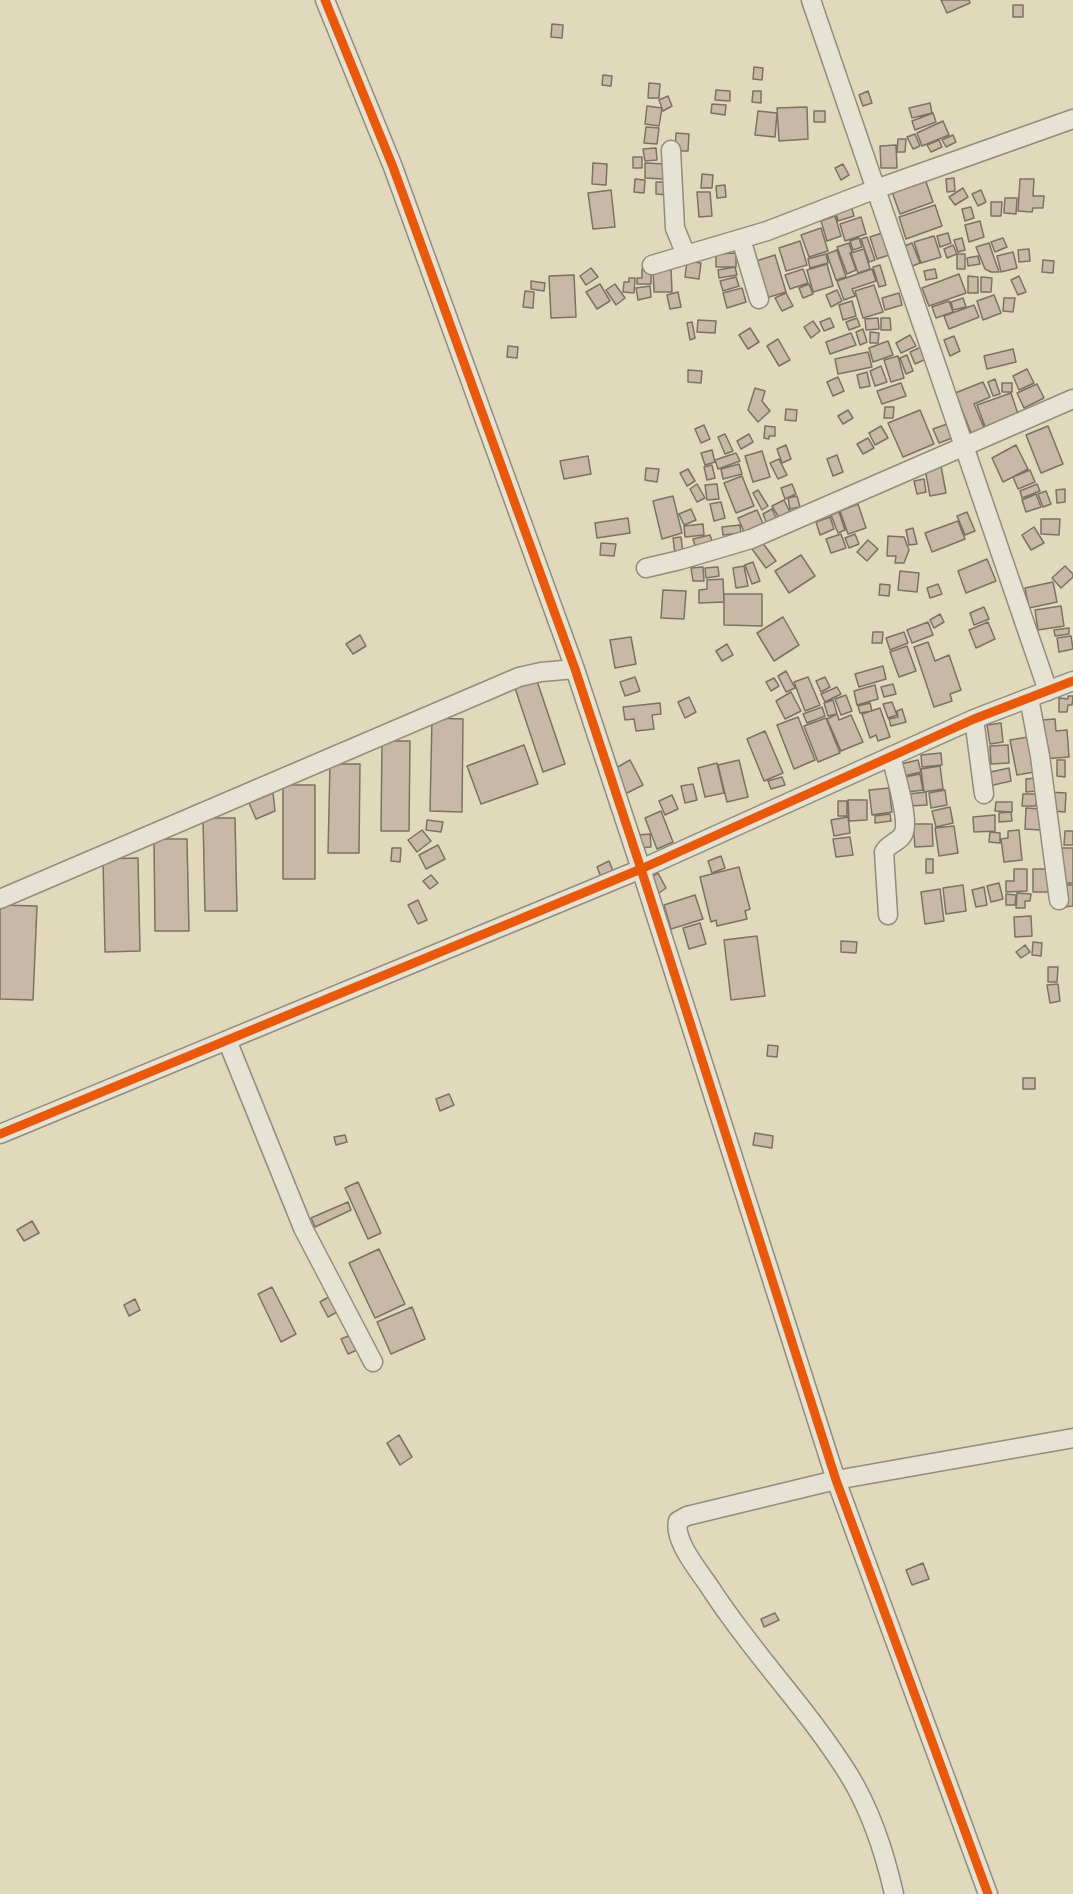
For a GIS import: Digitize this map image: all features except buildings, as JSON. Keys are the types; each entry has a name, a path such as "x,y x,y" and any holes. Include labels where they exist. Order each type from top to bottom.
{"street":[{"path":"325,0 393,167 575,669 836,1480 988,1894"},
{"path":"811,0 1048,691"},
{"path":"652,265 767,231 876,189 1073,119"},
{"path":"670,150 675,228 686,255"},
{"path":"741,239 759,299"},
{"path":"646,568 751,539 1073,399"},
{"path":"0,899 519,676 575,669"},
{"path":"0,1134 641,869 974,719 1073,681"},
{"path":"1029,698 1040,756 1059,900"},
{"path":"974,719 984,795"},
{"path":"888,915 884,852 887,846 901,838 904,833 905,819 891,756"},
{"path":"227,1040 303,1228 373,1362"},
{"path":"894,1894 887,1861 849,1776 817,1730 721,1605 682,1544 676,1529 678,1521 687,1516 836,1480 1073,1438"}],"cycle path":[{"path":"325,0 393,167 575,669 836,1480 988,1894"},
{"path":"0,1134 641,869 974,719 1073,681"}]}
